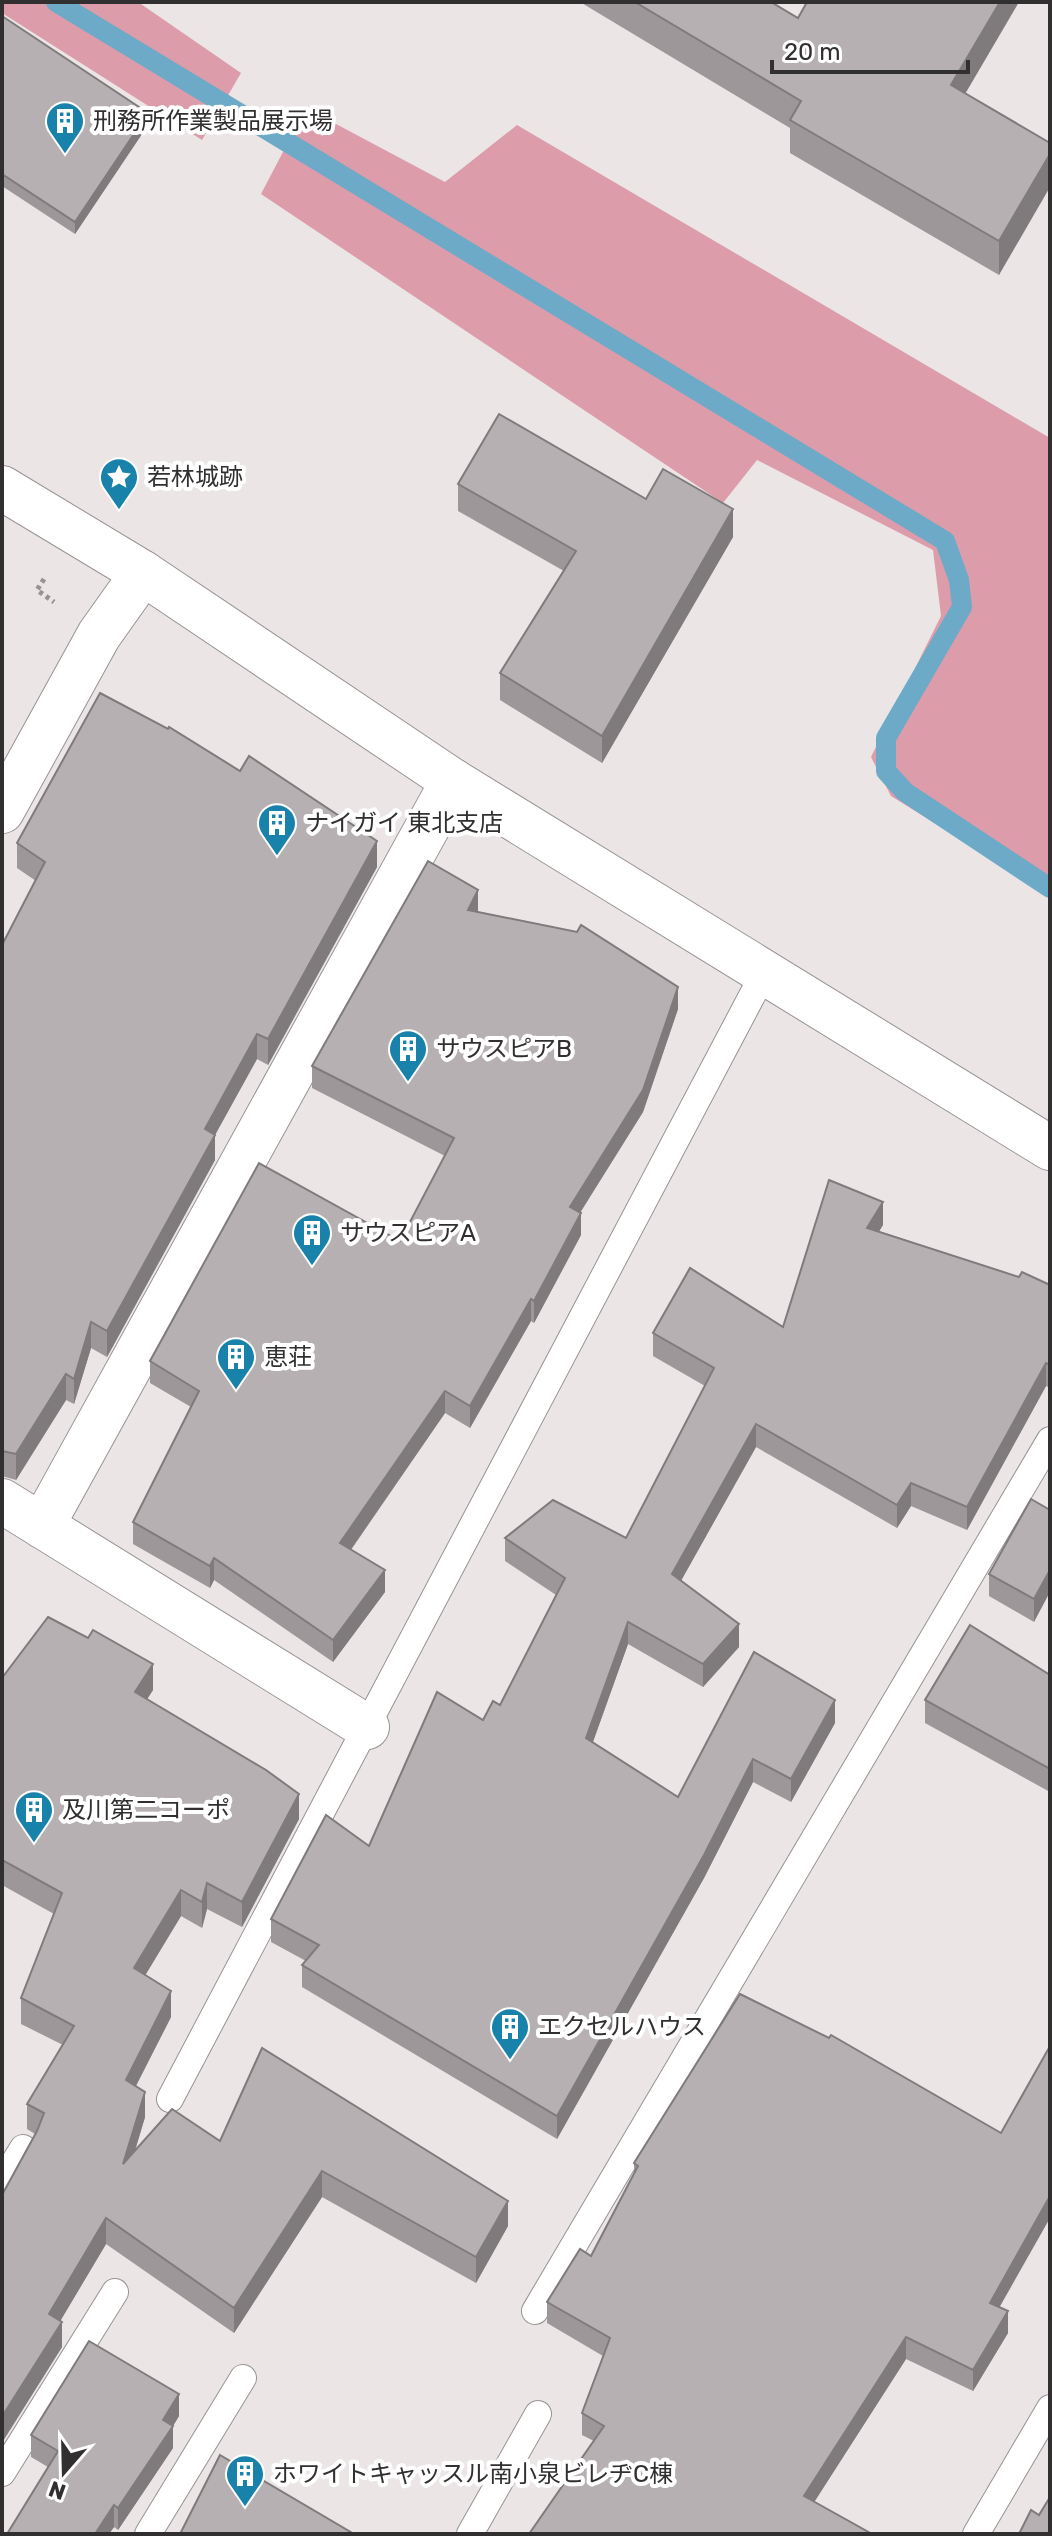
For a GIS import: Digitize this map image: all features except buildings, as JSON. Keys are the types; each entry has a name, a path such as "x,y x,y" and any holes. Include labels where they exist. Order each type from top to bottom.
{"street":[{"path":"2,488 143,573 453,781 1050,1148"},
{"path":"2,811 99,635 143,573"},
{"path":"42,1526 453,781"},
{"path":"2,1501 367,1727"}],"lane":[{"path":"170,2099 764,973"},
{"path":"535,2311 1050,1440"},
{"path":"2,2182 23,2148"},
{"path":"2,2473 115,2292"},
{"path":"148,2534 243,2378"},
{"path":"976,2534 1050,2408"},
{"path":"470,2534 538,2414"}],"shaded area":[{"path":"2,2 138,2 241,73 202,140 2,13"},
{"path":"306,108 445,182 517,125 1050,438 1050,895 891,796 871,757 941,616 933,550 757,460 723,503 261,194"}],"waterway":[{"path":"56,2 945,541 959,580 962,607 886,738 886,771 905,792 1050,888"}],"place":[{"name":"刑務所作業製品展示場","path":"65,155"},
{"name":"若林城跡","path":"119,511"},
{"name":"ナイガイ 東北支店","path":"277,857"},
{"name":"サウスピアB","path":"408,1083"},
{"name":"サウスピアA","path":"312,1267"},
{"name":"恵荘","path":"236,1391"},
{"name":"及川第二コーポ","path":"34,1844"},
{"name":"エクセルハウス","path":"510,2061"},
{"name":"ホワイトキャッスル南小泉ビレヂC棟","path":"245,2508"}]}
